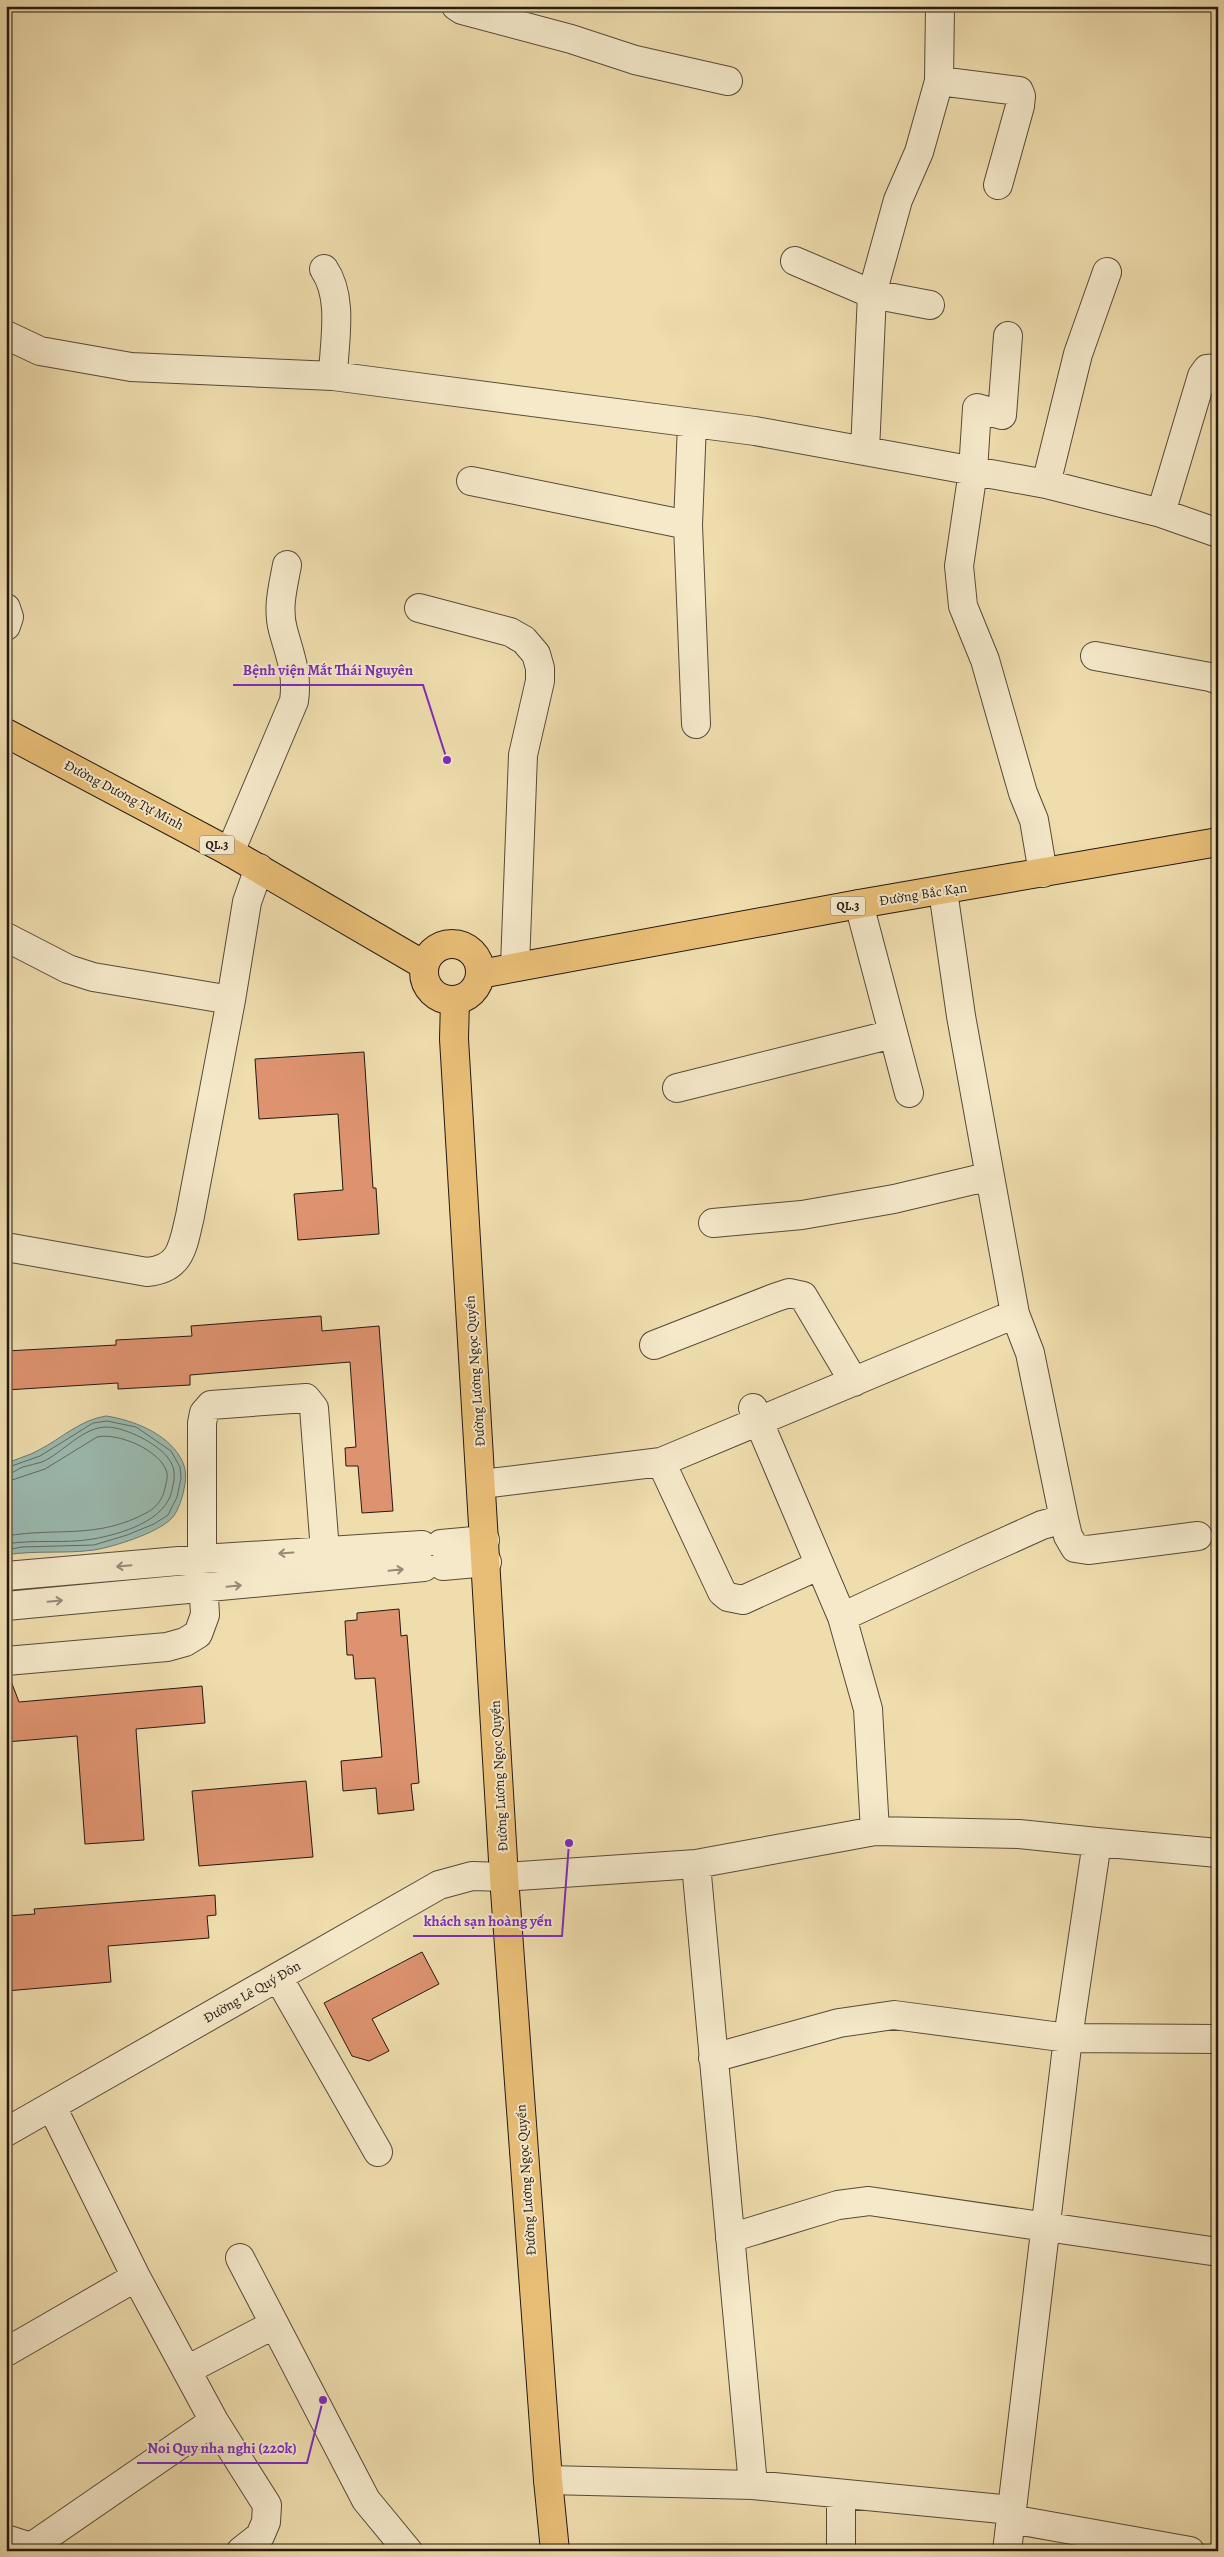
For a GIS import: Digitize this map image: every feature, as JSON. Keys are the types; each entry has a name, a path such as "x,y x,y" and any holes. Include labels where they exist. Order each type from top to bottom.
{"main road":[{"name":"Đường Dương Tự Minh","path":"6,732 259,868 424,965"},
{"name":"Đường Bắc Kạn","path":"480,974 859,904 1218,842"},
{"path":"456,943 469,949 478,960 480,974 476,986 467,995 455,1000 441,998 430,990 424,978 424,965 430,952 442,945 456,943"},
{"name":"Đường Lương Ngọc Quyến","path":"455,1000 454,1039 504,1877 548,2480 555,2551"}],"street":[{"path":"456,6 462,10 635,60 728,81"},
{"path":"865,451 872,294 898,200 919,152 939,80 940,6"},
{"path":"939,80 1018,91 1021,96 1020,106 998,185"},
{"path":"795,261 872,294 930,305"},
{"path":"324,269 332,280 335,295 333,376"},
{"path":"1046,484 1078,354 1107,272"},
{"path":"1008,336 1002,415 977,408 973,471 959,566 963,606 985,660 1023,793 1034,820 1043,873"},
{"path":"7,338 40,351 132,367 333,376 755,431 1046,484 1161,513 1218,533"},
{"path":"1161,513 1202,376 1207,369 1218,368"},
{"path":"692,423 688,525 696,724"},
{"path":"471,481 688,525"},
{"path":"230,852 294,701 297,681 281,619 280,597 287,565"},
{"path":"6,608 9,617 6,626"},
{"path":"420,608 510,632 524,640 536,654 540,668 540,681 523,755 516,966"},
{"path":"1095,656 1210,676 1218,680"},
{"path":"6,1248 147,1272 162,1270 174,1262 182,1248 190,1216 231,1000 247,902 259,868"},
{"path":"943,891 961,1016 1015,1314 1030,1353 1068,1536 1075,1548 1088,1550 1198,1536"},
{"path":"859,904 909,1093"},
{"path":"6,937 68,968 93,977 124,984 231,1000"},
{"path":"677,1088 893,1034"},
{"path":"713,1223 802,1215 894,1199 974,1180 983,1179 991,1182"},
{"path":"654,1345 788,1293 803,1296 854,1382"},
{"path":"482,1484 661,1462 756,1415 854,1382 1015,1314"},
{"path":"6,1661 138,1650 185,1642 198,1634 205,1615 202,1559 202,1423 204,1413 211,1405 253,1400 306,1398 311,1402 314,1408 326,1551"},
{"path":"756,1415 842,1617 868,1709 875,1831"},
{"path":"661,1462 722,1592 728,1597 742,1600 820,1565"},
{"path":"842,1617 1042,1525 1064,1519"},
{"path":"6,1576 202,1559 326,1551 432,1556"},
{"path":"6,1606 204,1589 432,1556 486,1551"},
{"path":"82,1570 86,1598"},
{"name":"Đường Lê Quý Đôn","path":"6,2132 439,1885 472,1876 504,1877 696,1864 875,1831 1019,1834 1218,1853"},
{"path":"1008,2551 1068,2038 1097,1842"},
{"path":"696,1864 753,2486"},
{"path":"278,1977 378,2152"},
{"path":"713,2058 840,2022 894,2015 1068,2038 1218,2039"},
{"path":"52,2107 136,2277 214,2421 267,2504 266,2522 260,2536 241,2551"},
{"path":"730,2238 838,2206 869,2201 1218,2252"},
{"path":"240,2258 273,2326 366,2500 408,2551"},
{"path":"6,2352 136,2277"},
{"path":"187,2370 273,2326"},
{"path":"27,2545 214,2421"},
{"path":"548,2480 753,2486 842,2494 1012,2514 1190,2551"},
{"path":"841,2551 842,2494"}],"water":[{"path":"106,1416 138,1424 148,1429 166,1441 180,1457 184,1466 185,1480 179,1507 174,1516 165,1524 146,1534 123,1543 94,1550 6,1555 6,1464 35,1452 88,1421"}],"building":[{"path":"364,1052 373,1188 376,1188 379,1234 298,1240 294,1194 343,1190 338,1114 259,1119 255,1059"},
{"path":"321,1316 322,1331 379,1326 393,1511 362,1513 358,1466 346,1466 345,1448 356,1447 350,1362 190,1375 190,1385 118,1389 118,1383 6,1390 6,1351 116,1345 116,1340 192,1336 191,1326"},
{"path":"399,1609 401,1636 407,1635 419,1783 411,1784 414,1810 378,1814 376,1788 343,1791 341,1761 382,1757 375,1678 355,1679 353,1655 347,1655 345,1621 357,1620 357,1613"},
{"path":"6,1676 9,1676 19,1702 202,1686 205,1723 136,1729 144,1840 85,1844 77,1736 6,1742"},
{"path":"306,1781 313,1857 199,1866 192,1791"},
{"path":"215,1895 216,1915 207,1916 209,1938 108,1946 111,1982 6,1991 6,1916 35,1914 34,1909"},
{"path":"422,1952 439,1984 372,2019 389,2051 369,2061 352,2056 324,2003"}],"place":[{"name":"Bệnh viện Mắt Thái Nguyên","path":"447,760"},
{"name":"khách sạn hoàng yến","path":"569,1843"},
{"name":"Noi Quy nha nghi (220k)","path":"323,2400"}]}
